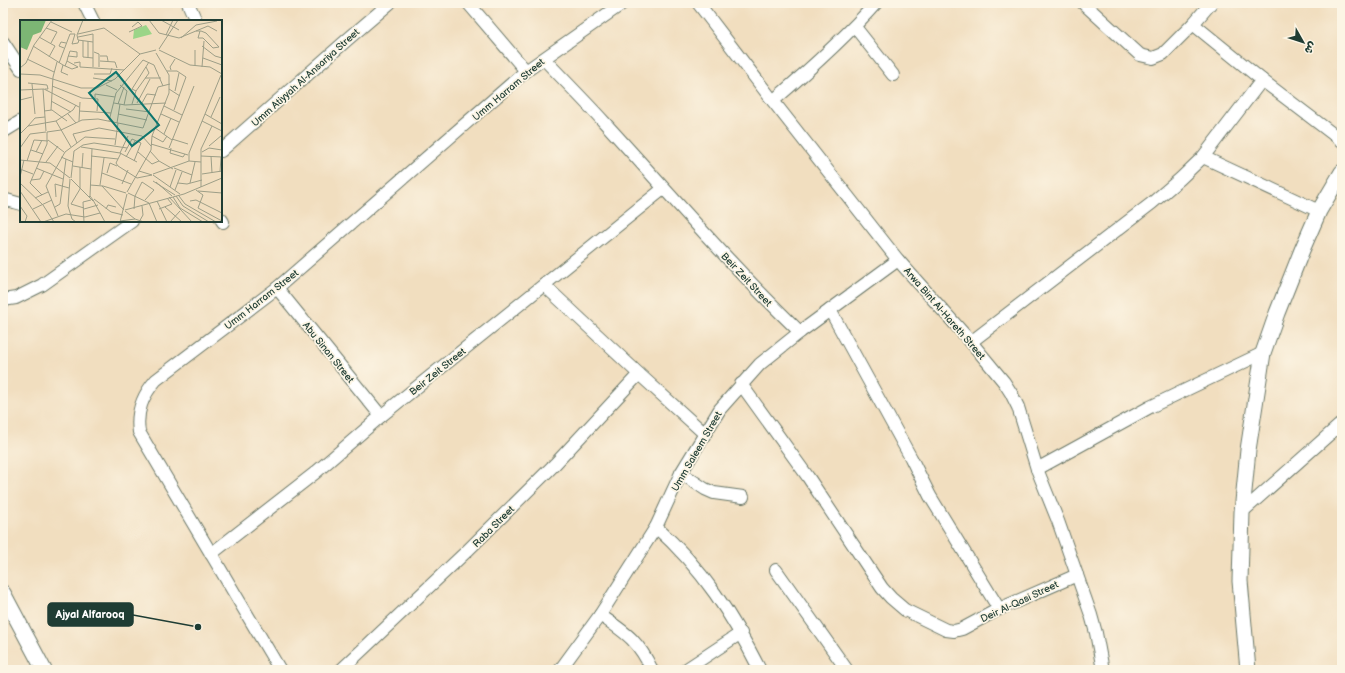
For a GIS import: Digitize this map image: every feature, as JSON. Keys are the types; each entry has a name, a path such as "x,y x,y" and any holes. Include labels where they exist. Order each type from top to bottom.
{"street":[{"path":"84,3 92,20"},
{"path":"188,3 196,20"},
{"name":"Umm Atiyyah Al-Ansariya Street","path":"222,151 348,38 390,3"},
{"path":"468,3 526,71"},
{"name":"Umm Harram Street","path":"280,670 139,432 138,414 147,390 156,380 277,288 526,71 623,3"},
{"name":"Arwa Bint Al-Hareth Street","path":"698,3 898,260 971,342 1004,382 1018,408 1037,469 1058,521 1091,615 1103,670"},
{"path":"773,101 825,56 855,27 876,3"},
{"path":"1083,3 1140,55 1153,58 1163,54 1193,24 1211,3"},
{"path":"1193,24 1262,80 1342,141"},
{"path":"855,27 893,75"},
{"path":"3,42 20,68"},
{"name":"Beir Zeit Street","path":"544,59 604,121 663,189 762,295 800,332"},
{"path":"971,342 1152,203 1180,179 1203,157 1262,80"},
{"path":"3,132 20,122"},
{"path":"1203,157 1319,211"},
{"path":"1248,670 1240,581 1242,512 1249,442 1263,353 1288,283 1319,211 1342,172"},
{"name":"Beir Zeit Street","path":"211,554 315,473 381,416 663,189"},
{"path":"3,199 20,204"},
{"path":"3,300 16,298 42,285 131,222"},
{"name":"Umm Saleem Street","path":"560,670 600,615 656,527 681,473 720,409 760,364 800,332 898,260"},
{"path":"544,285 638,374 705,434"},
{"name":"Abu Sinan Street","path":"277,288 381,416"},
{"path":"830,310 911,458 930,496 999,609"},
{"path":"1037,469 1150,407 1263,353"},
{"name":"Raba Street","path":"341,670 467,551 555,464 638,374"},
{"name":"Deir Al-Qasi Street","path":"741,384 808,477 882,588 905,610 946,630 954,631 962,629 999,609 1077,575"},
{"path":"1242,512 1342,423"},
{"path":"681,473 705,489 714,493 743,497"},
{"path":"656,527 674,543 699,570 710,585 741,633 760,670"},
{"path":"776,570 847,670"},
{"path":"3,593 44,670"},
{"path":"600,615 626,632 634,640 641,649 652,670"},
{"path":"685,670 741,633"}],"place":[{"name":"Ajyal Alfarooq","path":"198,627"}]}
